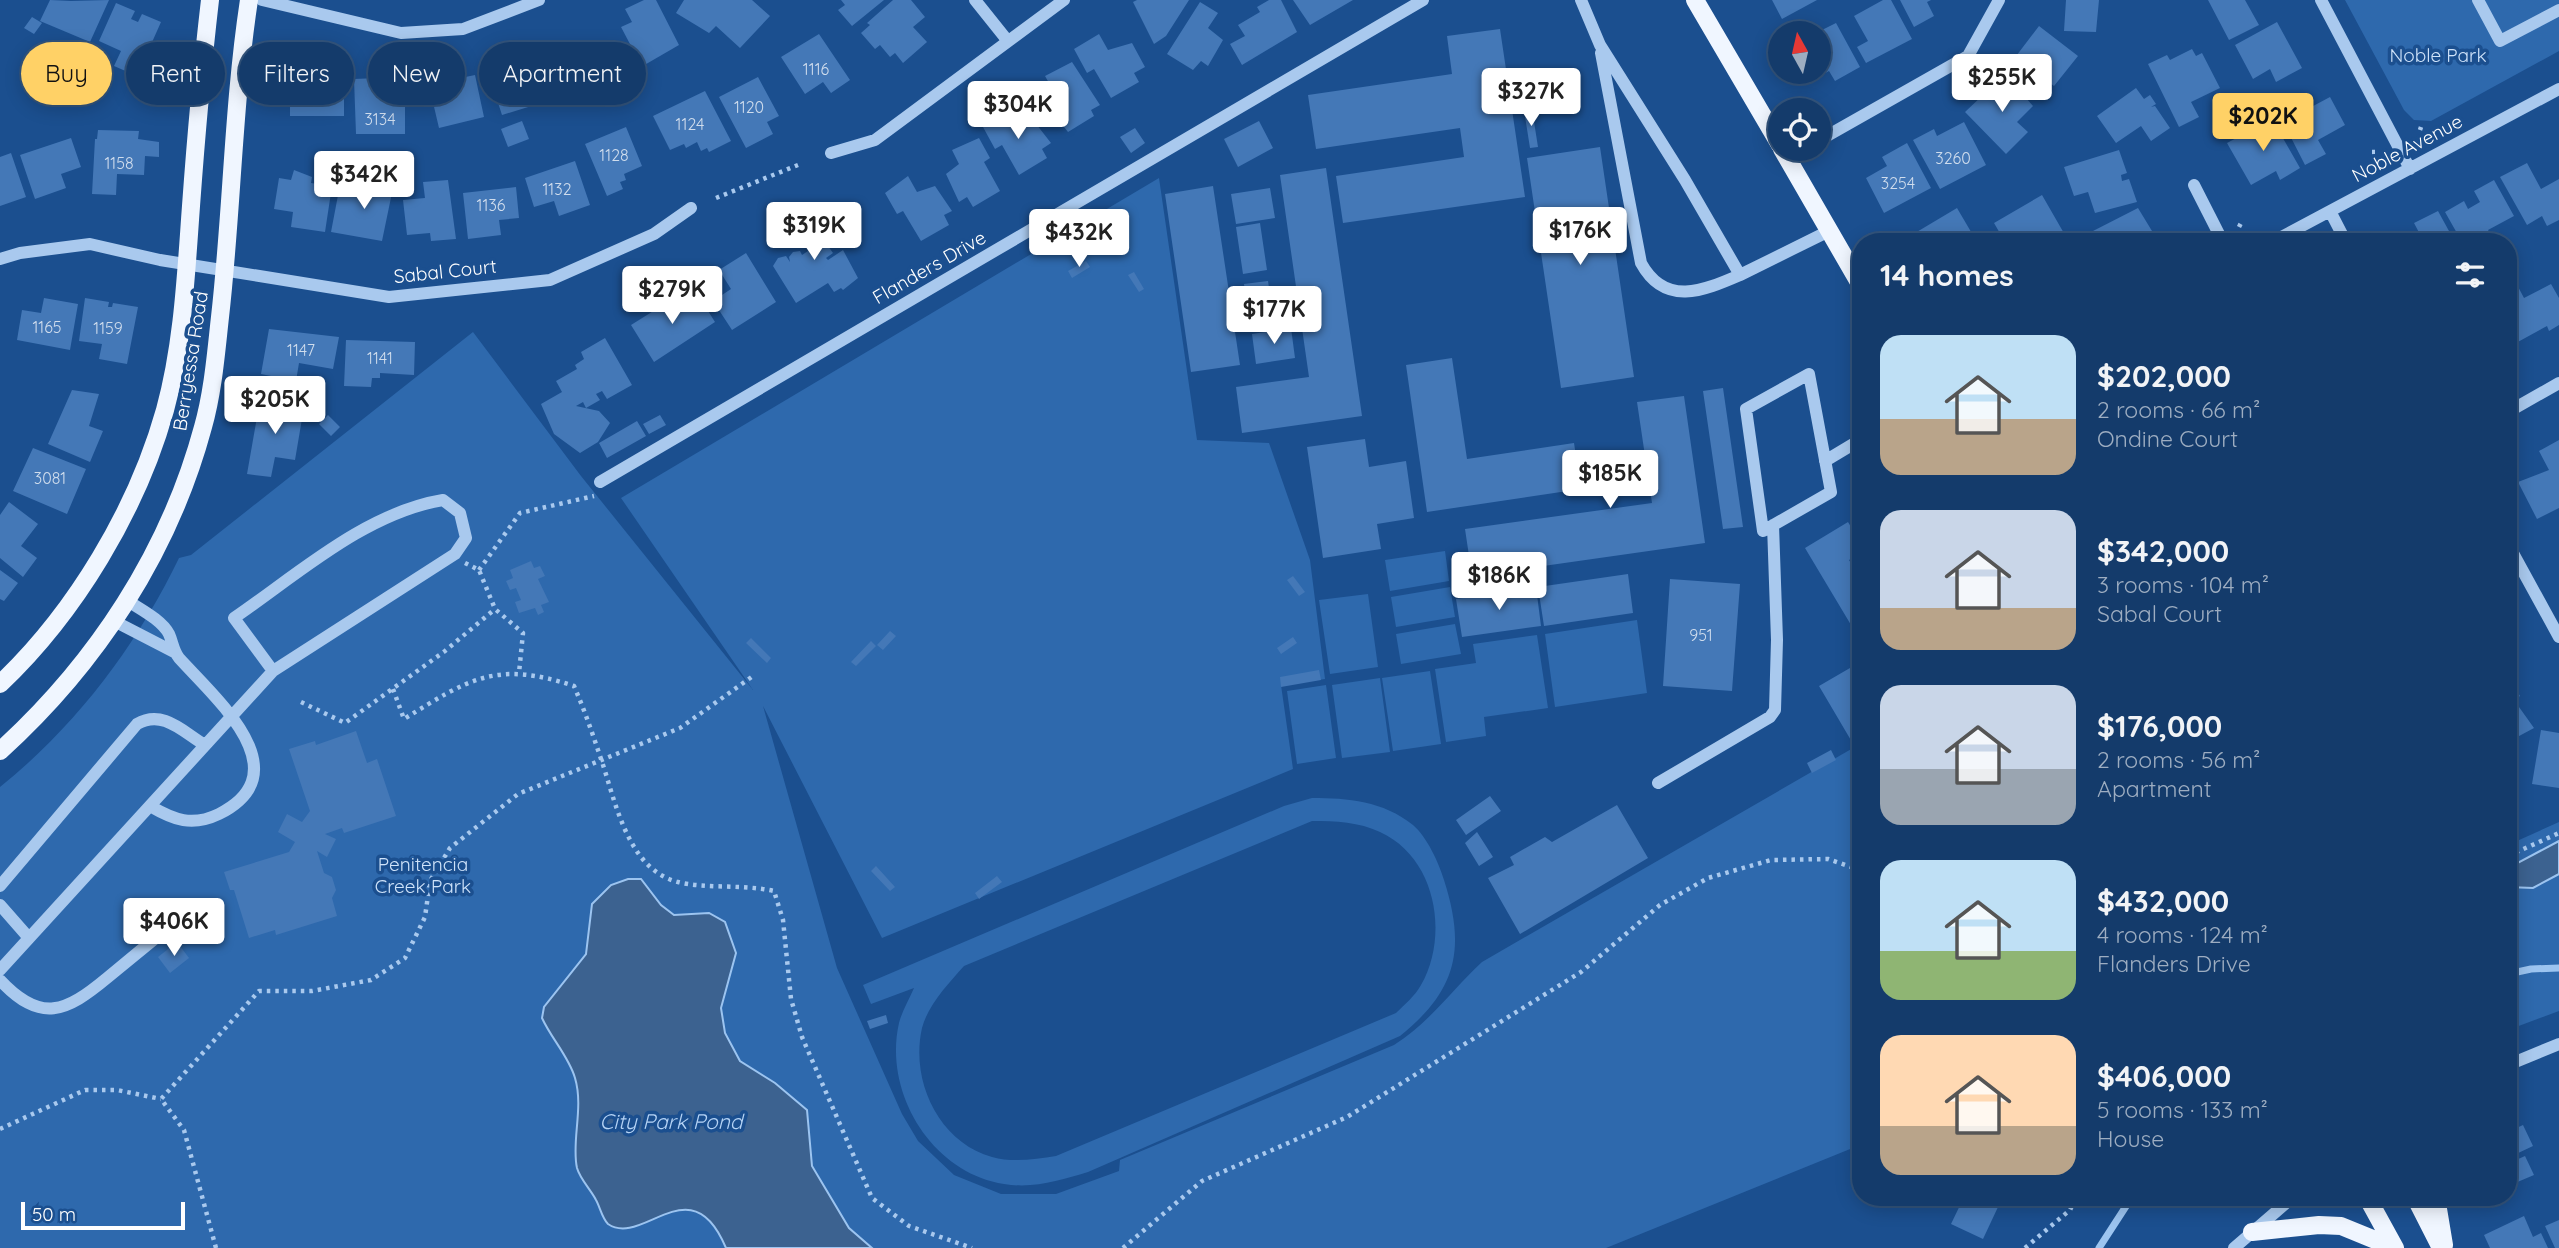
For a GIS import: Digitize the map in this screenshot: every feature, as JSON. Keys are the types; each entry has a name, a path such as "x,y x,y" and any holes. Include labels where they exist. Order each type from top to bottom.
{"main road":[{"name":"Berryessa Road","path":"0,684 31,653 86,581 124,515 164,412 177,351 187,263 199,96 210,0"},
{"name":"Berryessa Road","path":"0,751 33,721 81,666 128,601 163,537 203,427 225,270 241,47 248,0"},
{"path":"1695,0 1768,125"},
{"path":"1789,161 1852,270"},
{"path":"2372,1206 2395,1248"},
{"path":"2420,1206 2443,1248"},
{"path":"2438,1206 2443,1224 2443,1248"},
{"path":"2252,1231 2319,1225 2342,1226 2395,1248"}],"street":[{"path":"262,0 401,33 463,29 539,0"},
{"path":"975,0 1007,40"},
{"path":"831,153 875,140 1064,0"},
{"name":"Flanders Drive","path":"600,482 1423,0"},
{"path":"1581,0 1600,45 1685,180 1740,275"},
{"path":"1831,134 1968,56 1998,0"},
{"path":"2321,0 2410,169"},
{"path":"2478,0 2500,41 2559,10"},
{"path":"1600,45 1642,263 1660,286 1684,293 1708,289 1829,230"},
{"name":"Noble Avenue","path":"2289,233 2559,89"},
{"path":"2194,185 2218,233"},
{"name":"Sabal Court","path":"0,259 20,253 90,244 389,297 550,280 654,234 691,208"},
{"path":"2330,211 2341,233"},
{"path":"1808,374 1825,461 1831,492 1763,531 1746,409 1808,374"},
{"path":"2517,407 2559,383"},
{"path":"1825,461 1852,445"},
{"path":"0,970 274,671 455,554 466,538 460,513 443,500 415,504 356,534 234,618 274,671"},
{"path":"1658,783 1770,717 1775,710 1777,640 1773,525"},
{"path":"2517,560 2559,637"},
{"path":"128,601 168,632 174,652"},
{"path":"114,621 174,652 232,716 245,735 254,761 254,779 240,802 216,816 191,822 176,821 150,806"},
{"path":"0,886 137,724 148,718 161,717 205,745"},
{"path":"0,905 29,938"},
{"path":"0,980 13,994 36,1006 58,1009 78,1002 158,936"},
{"path":"2517,1061 2559,1044"},
{"path":"2234,1248 2282,1206"}],"path":[{"path":"716,198 799,165"},
{"path":"479,570 520,513 598,496"},
{"path":"455,554 469,566 479,570 495,609 523,632 519,673"},
{"path":"301,702 345,723 445,651 495,609"},
{"path":"393,689 404,719 479,677 519,673 547,677 574,686 602,760 615,805 631,843 644,862 677,882 745,885 774,891 783,920 792,999 802,1037 872,1198 909,1226 972,1248"},
{"path":"160,1099 259,991 312,991 371,980 405,958 425,917 430,881 450,848 518,794 680,727 753,676"},
{"path":"2517,852 2559,833"},
{"path":"1123,1248 1202,1181 1347,1117 1581,972 1660,905 1708,878 1771,860 1828,859 1852,867"},
{"path":"0,1129 85,1090 117,1090 160,1099 184,1130 216,1248"},
{"path":"2025,1248 2072,1206"}],"green space":[{"name":"Noble Park","path":"2345,0 2559,0 2559,51 2431,121 2414,120 2404,110"},
{"name":"Penitencia Creek Park","path":"1159,178 1197,440 1269,443 1310,560 1325,679 1281,685 1293,769 882,938 763,706 837,968 902,1114 918,1141 954,1175 1001,1194 1056,1194 1119,1171 1120,1160 1394,1045 1429,1017 1482,962 1852,749 1852,1148 1606,1248 0,1248 0,787 54,738 102,682 144,622 179,558 191,555 473,332 581,476 753,690 621,498"},
{"path":"1445,551 1449,581 1390,591 1385,560"},
{"path":"1450,587 1455,617 1396,627 1391,597"},
{"path":"1368,594 1378,667 1330,674 1319,600"},
{"path":"1637,620 1647,693 1555,707 1545,634"},
{"path":"1455,624 1461,654 1401,664 1396,634"},
{"path":"1537,635 1548,708 1484,717 1486,736 1446,742 1435,669 1476,663 1473,644"},
{"path":"1430,671 1441,744 1393,751 1382,678"},
{"path":"1380,678 1390,752 1342,758 1332,685"},
{"path":"1326,685 1336,758 1297,764 1287,691"},
{"path":"1312,798 1365,802 1402,817 1418,830 1428,843 1442,873 1451,905 1455,948 1445,985 1419,1019 1400,1036 1088,1172 1068,1178 1037,1185 1004,1184 978,1177 955,1164 935,1147 918,1126 906,1102 899,1076 896,1050 899,1023 914,988 871,1004 863,985 1284,806","holes":["1312,821 1356,824 1380,832 1399,844 1414,860 1425,879 1435,922 1430,965 1413,997 1396,1013 1056,1156 1016,1160 992,1157 973,1149 943,1124 925,1088 919,1048 925,1019 945,987 964,966"]},
{"path":"2559,822 2559,1011 2517,1027 2517,841"}],"water":[{"path":"2559,841 2559,874 2533,888 2517,887 2517,863"},
{"name":"City Park Pond","path":"628,879 641,879 661,905 674,915 709,913 725,922 736,953 721,1008 725,1033 740,1061 775,1083 807,1110 812,1166 849,1228 872,1248 726,1248 712,1224 698,1212 683,1210 636,1226 622,1228 606,1222 577,1168 575,1147 578,1101 575,1078 542,1018 544,1007 586,954 592,904 611,885"}],"building":[{"path":"50,0 109,0 90,42 40,21"},
{"path":"644,0 656,0 679,45 646,64 646,42 629,42 621,27 632,22 625,9"},
{"path":"684,0 752,0 770,16 740,48 716,26 709,33 676,13"},
{"path":"841,0 884,0 852,26 838,10 845,5"},
{"path":"893,0 911,0 925,17 913,27 927,42 903,63 895,53 890,57 880,45 875,49 861,33 870,25 867,23"},
{"path":"1189,0 1166,36 1154,44 1133,2"},
{"path":"1269,0 1281,0 1297,32 1242,65 1230,44 1245,36 1238,25 1260,12 1257,7"},
{"path":"1293,0 1353,0 1310,25"},
{"path":"1772,0 1817,0 1782,19"},
{"path":"1883,0 1891,0 1912,39 1866,63 1857,47 1868,41 1854,16"},
{"path":"1900,0 1931,0 1927,2 1934,16 1914,27"},
{"path":"2066,0 2099,0 2096,32 2064,31"},
{"path":"2208,0 2245,0 2259,25 2229,40"},
{"path":"1200,2 1218,13 1208,28 1223,40 1208,66 1201,61 1193,70 1167,54"},
{"path":"116,3 135,11 131,19 138,22 142,14 161,22 152,42 126,42 126,71 114,66 121,51 112,47 112,42 99,41"},
{"path":"32,17 42,23 34,34 24,28"},
{"path":"2277,22 2302,68 2276,82 2270,69 2253,79 2235,45"},
{"path":"1836,23 1860,67 1835,81 1831,74 1831,26"},
{"path":"2039,26 2078,56 2054,86 2038,74 2029,85 2007,68"},
{"path":"1500,29 1525,197 1343,223 1336,176 1464,157 1460,128 1316,149 1308,95 1452,74 1447,36"},
{"path":"819,34 850,80 831,93 823,82 805,94 781,57"},
{"path":"1099,34 1108,50 1132,43 1145,67 1134,73 1139,82 1111,98 1094,69 1087,73 1074,49"},
{"path":"2192,49 2196,56 2202,53 2220,88 2191,102 2199,117 2179,127 2148,64 2167,55 2170,60"},
{"path":"1072,62 1100,105 1091,110 1094,116 1068,132 1061,123 1052,127 1039,100 1053,90 1045,76"},
{"path":"2005,74 2033,106 2017,122 2028,132 2006,154 1965,112 1983,95 1988,100 1992,95 1988,90"},
{"path":"475,75 479,105 481,105 484,117 439,128 434,105 465,105 465,77"},
{"path":"758,77 779,116 767,122 773,134 746,148 719,97"},
{"path":"368,78 368,105 405,105 405,134 356,134 354,79"},
{"path":"2136,88 2144,99 2150,95 2156,104 2151,107 2155,106 2170,128 2151,141 2141,126 2116,143 2097,116"},
{"path":"705,91 731,141 709,152 707,148 701,151 697,142 686,148 684,144 670,150 653,116"},
{"path":"2330,97 2345,125 2318,140 2326,154 2305,165 2283,122"},
{"path":"290,105 344,105 344,116 290,116"},
{"path":"499,105 534,105 502,115"},
{"path":"1532,109 1538,147 1530,148 1524,110"},
{"path":"1007,111 1016,126 1033,120 1051,143 1042,149 1047,158 1019,175 1002,145 995,149 983,127"},
{"path":"2272,119 2300,168 2280,180 2276,171 2251,185 2227,143"},
{"path":"522,121 529,139 508,147 501,129"},
{"path":"1259,121 1273,148 1238,167 1224,139"},
{"path":"1964,122 1986,165 1940,189 1913,140 1934,129 1937,136"},
{"path":"626,127 642,166 624,174 626,180 620,182 623,189 607,196 585,144"},
{"path":"1135,128 1145,143 1131,153 1120,137"},
{"path":"98,130 139,131 138,139 159,142 159,157 145,156 144,175 117,174 116,195 92,194 95,139"},
{"path":"71,138 81,167 61,174 66,188 35,199 20,155"},
{"path":"979,138 990,158 984,162 1000,191 973,207 967,197 959,202 946,174 959,164 952,150"},
{"path":"1907,143 1931,188 1884,213 1866,178 1887,166 1882,157"},
{"path":"1600,147 1634,377 1561,388 1527,158"},
{"path":"2119,150 2127,173 2121,175 2122,181 2129,179 2137,202 2095,213 2088,192 2074,196 2064,167"},
{"path":"11,153 26,197 0,206 0,157"},
{"path":"575,161 590,205 559,216 554,201 534,207 525,178"},
{"path":"2527,163 2541,189 2559,179 2559,220 2547,226 2542,216 2527,225 2500,177"},
{"path":"1326,168 1362,416 1242,433 1236,387 1309,377 1280,175"},
{"path":"294,170 312,177 311,183 332,186 325,232 291,227 293,212 274,209 279,178 291,180"},
{"path":"908,176 917,192 935,186 952,211 944,215 949,225 921,241 903,211 897,214 885,193"},
{"path":"364,178 394,183 382,241 331,232 339,190 361,194"},
{"path":"448,180 456,239 431,241 430,233 407,235 403,200 425,198 423,182"},
{"path":"2494,180 2514,216 2488,230 2490,233 2457,233 2445,212 2464,201 2468,209 2480,202 2474,191"},
{"path":"1213,186 1240,365 1191,372 1165,194"},
{"path":"516,187 519,218 499,220 501,235 468,239 463,193"},
{"path":"1270,188 1275,218 1236,224 1231,194"},
{"path":"2042,195 2064,233 2000,233 1994,223"},
{"path":"1957,208 1972,233 1915,233"},
{"path":"2138,208 2152,231 2157,233 2094,233 2093,231"},
{"path":"817,211 837,241 828,246 833,253 826,258 828,260 843,250 858,278 843,290 841,288 834,292 828,283 796,303 773,266 778,258 786,256 790,262 789,257 793,252 800,251 802,255 808,251 792,227"},
{"path":"2438,211 2450,233 2419,233 2414,223"},
{"path":"1260,223 1267,270 1243,274 1236,227"},
{"path":"746,253 776,302 732,330 713,301 731,289 719,270"},
{"path":"1086,261 1090,267 1072,278 1068,271"},
{"path":"1134,272 1144,289 1139,292 1128,275"},
{"path":"1268,281 1275,328 1251,331 1244,284"},
{"path":"2551,284 2559,298 2559,325 2549,331 2547,326 2517,342 2517,285 2524,298"},
{"path":"696,292 715,322 654,362 631,325 671,300 674,306"},
{"path":"44,298 78,304 70,350 17,340 22,310 41,313"},
{"path":"85,298 109,302 108,307 112,307 113,303 138,307 127,364 99,359 102,344 79,341"},
{"path":"1291,328 1295,358 1256,364 1252,334"},
{"path":"269,329 339,337 333,369 299,363 296,381 261,374"},
{"path":"605,338 632,385 607,399 602,391 596,394 600,400 586,408 583,402 576,406 599,411 610,423 598,442 580,453 554,434 541,404 562,392 556,381 577,369 575,365 584,359 581,352"},
{"path":"346,340 415,342 414,375 380,373 380,378 372,378 371,387 344,386"},
{"path":"1452,358 1467,459 1574,443 1581,489 1427,512 1406,365"},
{"path":"1723,388 1743,527 1723,529 1703,391"},
{"path":"72,390 99,394 89,426 103,431 90,462 48,444"},
{"path":"1684,396 1705,543 1472,576 1465,529 1652,503 1637,402"},
{"path":"260,400 304,407 295,460 275,457 271,477 247,474"},
{"path":"328,415 340,427 331,436 319,424"},
{"path":"660,415 666,425 649,434 643,424"},
{"path":"637,421 646,436 607,458 599,443"},
{"path":"1365,439 1369,467 1406,461 1414,518 1377,524 1381,549 1323,558 1307,447"},
{"path":"2559,440 2559,508 2537,519 2518,482 2549,470 2539,451"},
{"path":"33,448 86,469 67,514 13,491"},
{"path":"9,502 38,524 21,546 37,558 23,577 0,558 0,515"},
{"path":"1848,522 1852,529 1852,558 1849,560 1852,565 1852,627 1805,548"},
{"path":"531,561 534,568 540,566 545,576 538,579 549,602 541,605 544,612 538,615 535,608 519,613 515,602 521,600 516,588 510,590 506,581 513,578 510,570"},
{"path":"0,570 18,583 4,601 0,599"},
{"path":"1628,574 1633,613 1544,626 1538,587"},
{"path":"1293,576 1305,592 1299,596 1287,580"},
{"path":"1670,579 1740,584 1732,691 1663,686"},
{"path":"1536,587 1541,626 1462,637 1456,599"},
{"path":"890,631 896,636 883,650 877,645"},
{"path":"1293,637 1297,643 1281,654 1277,648"},
{"path":"751,638 771,658 767,663 746,643"},
{"path":"871,641 876,646 856,666 851,662"},
{"path":"1850,668 1852,742 1819,686"},
{"path":"1319,670 1321,680 1281,687 1280,677"},
{"path":"2517,704 2534,728 2517,737"},
{"path":"2541,730 2559,733 2559,788 2532,784"},
{"path":"356,731 367,763 377,759 396,816 344,833 342,828 325,834 336,839 327,857 317,851 324,873 332,877 336,890 332,898 337,916 276,935 275,930 249,938 234,890 230,890 224,872 289,852 295,842 278,832 287,814 302,822 310,811 289,749 315,741 316,745"},
{"path":"1831,750 1836,760 1812,773 1807,763"},
{"path":"1490,796 1501,811 1466,835 1456,820"},
{"path":"1617,805 1648,858 1520,934 1488,878 1514,865 1510,857 1545,837 1552,842"},
{"path":"1477,832 1493,857 1479,866 1465,843"},
{"path":"876,866 895,887 890,891 871,871"},
{"path":"997,876 1002,882 979,899 975,893"},
{"path":"177,942 189,958 170,973 158,957"},
{"path":"886,1015 888,1023 870,1029 867,1021"},
{"path":"2523,1125 2533,1146 2517,1154 2517,1128"},
{"path":"2525,1156 2534,1175 2517,1182 2517,1160"},
{"path":"1960,1206 1998,1207 1983,1239 1951,1224"},
{"path":"2524,1216 2533,1237 2541,1233 2548,1248 2490,1248 2484,1235"},
{"path":"2559,1220 2559,1248 2555,1248 2545,1226"}],"waterway":[{"path":"2517,972 2559,968"},
{"path":"2099,1248 2126,1206"}]}
